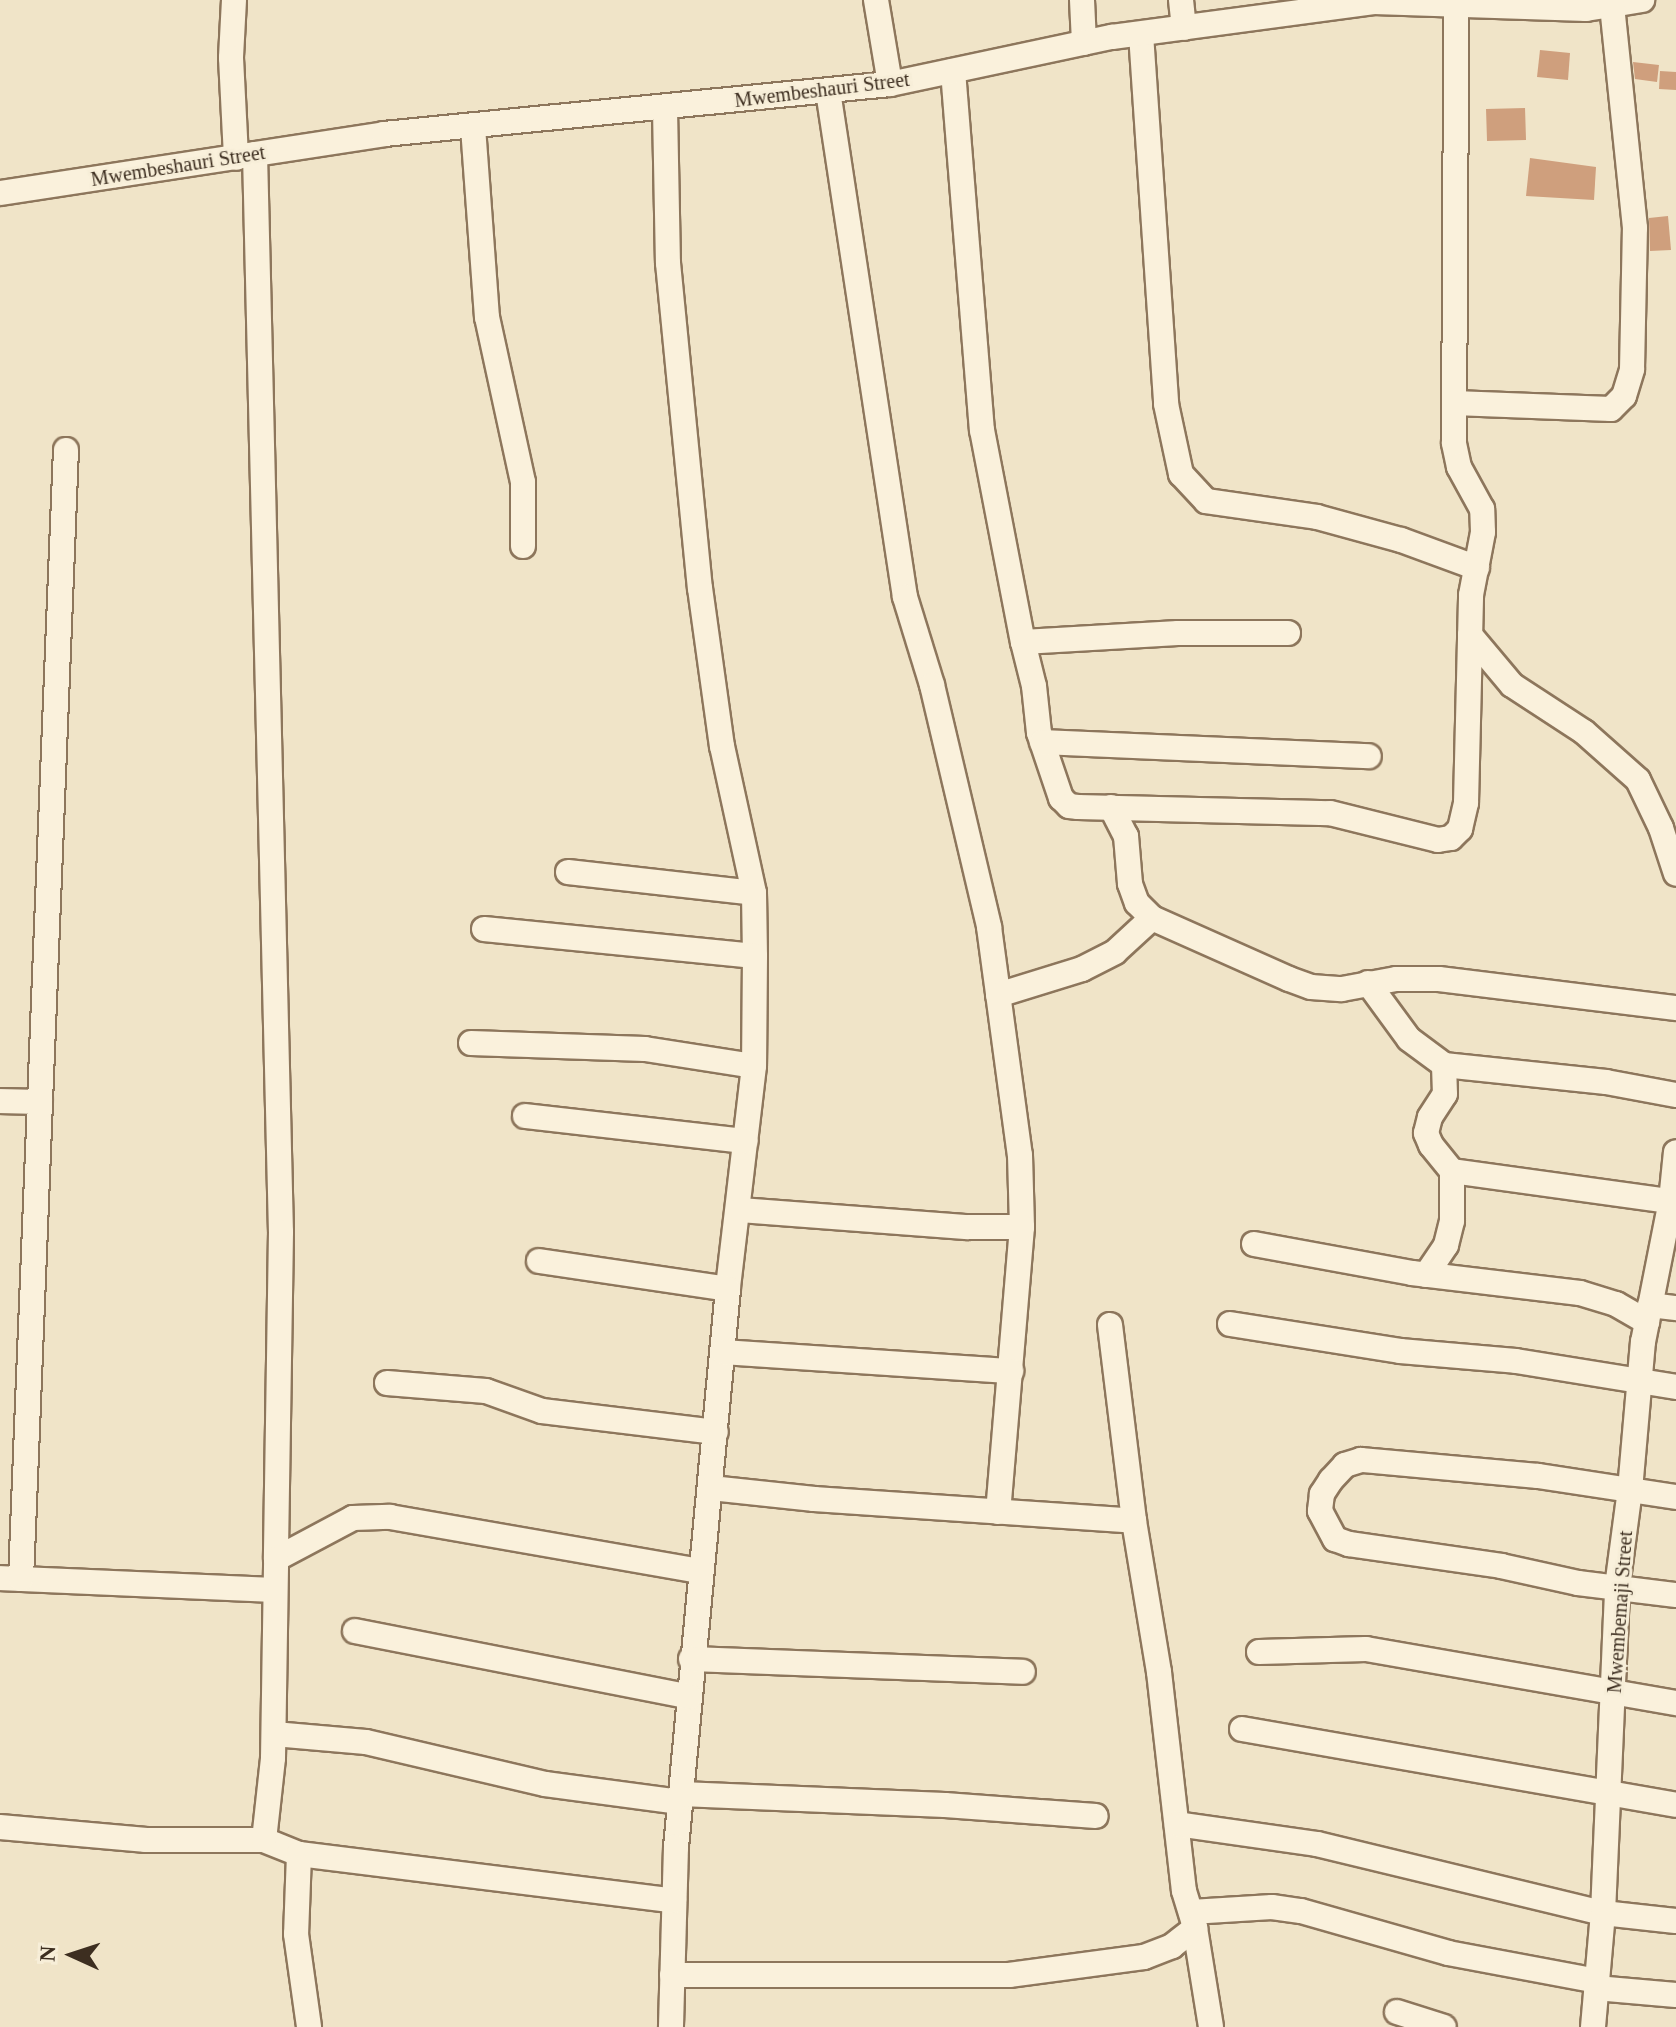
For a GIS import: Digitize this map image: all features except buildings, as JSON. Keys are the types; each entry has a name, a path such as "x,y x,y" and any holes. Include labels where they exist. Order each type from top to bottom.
{"street":[{"path":"234,0 231,58 246,156 280,1217 274,1734 264,1840"},
{"path":"876,0 890,84"},
{"path":"1082,0 1084,43"},
{"path":"1181,0 1184,28"},
{"path":"1454,403 1611,409 1624,396 1632,369 1635,228 1627,1"},
{"name":"Mwembeshauri Street","path":"0,193 384,134 665,109 890,84 1084,43 1374,2 1586,9 1627,1"},
{"path":"953,71 982,430 1034,686 1042,742 1065,803 1074,807 1330,813 1438,840 1451,838 1460,829 1466,803 1471,595 1483,532 1482,509 1459,467 1454,443 1456,7"},
{"path":"1141,34 1166,404 1181,474 1206,501 1317,517 1401,540 1477,568"},
{"path":"828,91 905,597 932,685 989,927 1020,1155 1022,1227 998,1512"},
{"path":"665,109 666,210 673,331 700,588 722,746 754,893 755,956 754,1066 740,1210 728,1289 680,1798 671,2027"},
{"path":"473,127 487,317 523,482 523,546"},
{"path":"66,450 40,1102 10,1578 274,1590"},
{"path":"1023,642 1178,633 1288,633"},
{"path":"1470,635 1512,685 1584,732 1638,780 1661,828 1676,874"},
{"path":"1042,742 1369,756"},
{"path":"1111,807 1126,836 1130,884 1137,903 1152,918 1311,987 1342,989 1368,983 1439,979 1676,1008"},
{"path":"568,872 754,893"},
{"path":"998,995 1082,969 1115,952 1152,918"},
{"path":"484,929 755,956"},
{"path":"1368,983 1409,1039 1444,1065 1606,1082 1676,1095"},
{"path":"471,1043 645,1049 754,1066"},
{"path":"1426,1275 1446,1245 1452,1221 1452,1171 1431,1145 1426,1133 1430,1117 1445,1094 1444,1065"},
{"path":"0,1101 40,1102"},
{"path":"525,1116 746,1141"},
{"name":"Mwembemaji Street","path":"1593,2027 1603,1913 1617,1587 1649,1314 1674,1202 1676,1152"},
{"path":"1452,1171 1674,1202"},
{"path":"740,1210 968,1227 1022,1227"},
{"path":"1254,1244 1426,1275 1580,1293 1649,1314 1676,1308"},
{"path":"539,1261 728,1289"},
{"path":"1230,1324 1400,1351 1516,1361 1676,1387"},
{"path":"1110,1325 1134,1521 1159,1672 1184,1891 1193,1920 1211,2027"},
{"path":"723,1352 1011,1371"},
{"path":"387,1383 486,1391 542,1411 716,1432"},
{"path":"1676,1497 1450,1466 1361,1460 1345,1465 1322,1494 1320,1511 1335,1539 1349,1544 1676,1595"},
{"path":"711,1488 1134,1521"},
{"path":"276,1559 353,1518 390,1517 700,1571"},
{"path":"355,1631 690,1697"},
{"path":"1259,1652 1366,1649 1676,1703"},
{"path":"691,1659 1023,1672"},
{"path":"1242,1729 1676,1805"},
{"path":"274,1734 366,1742 545,1784 680,1798 945,1805 1096,1816"},
{"path":"1177,1824 1317,1844 1603,1913 1676,1921"},
{"path":"0,1827 146,1840 264,1840 299,1854 674,1901"},
{"path":"299,1854 296,1934 309,2027"},
{"path":"672,1975 1009,1975 1144,1957 1172,1946 1193,1920 1272,1907 1301,1911 1448,1953 1597,1984 1676,1995"},
{"path":"1397,2012 1444,2027"}]}
